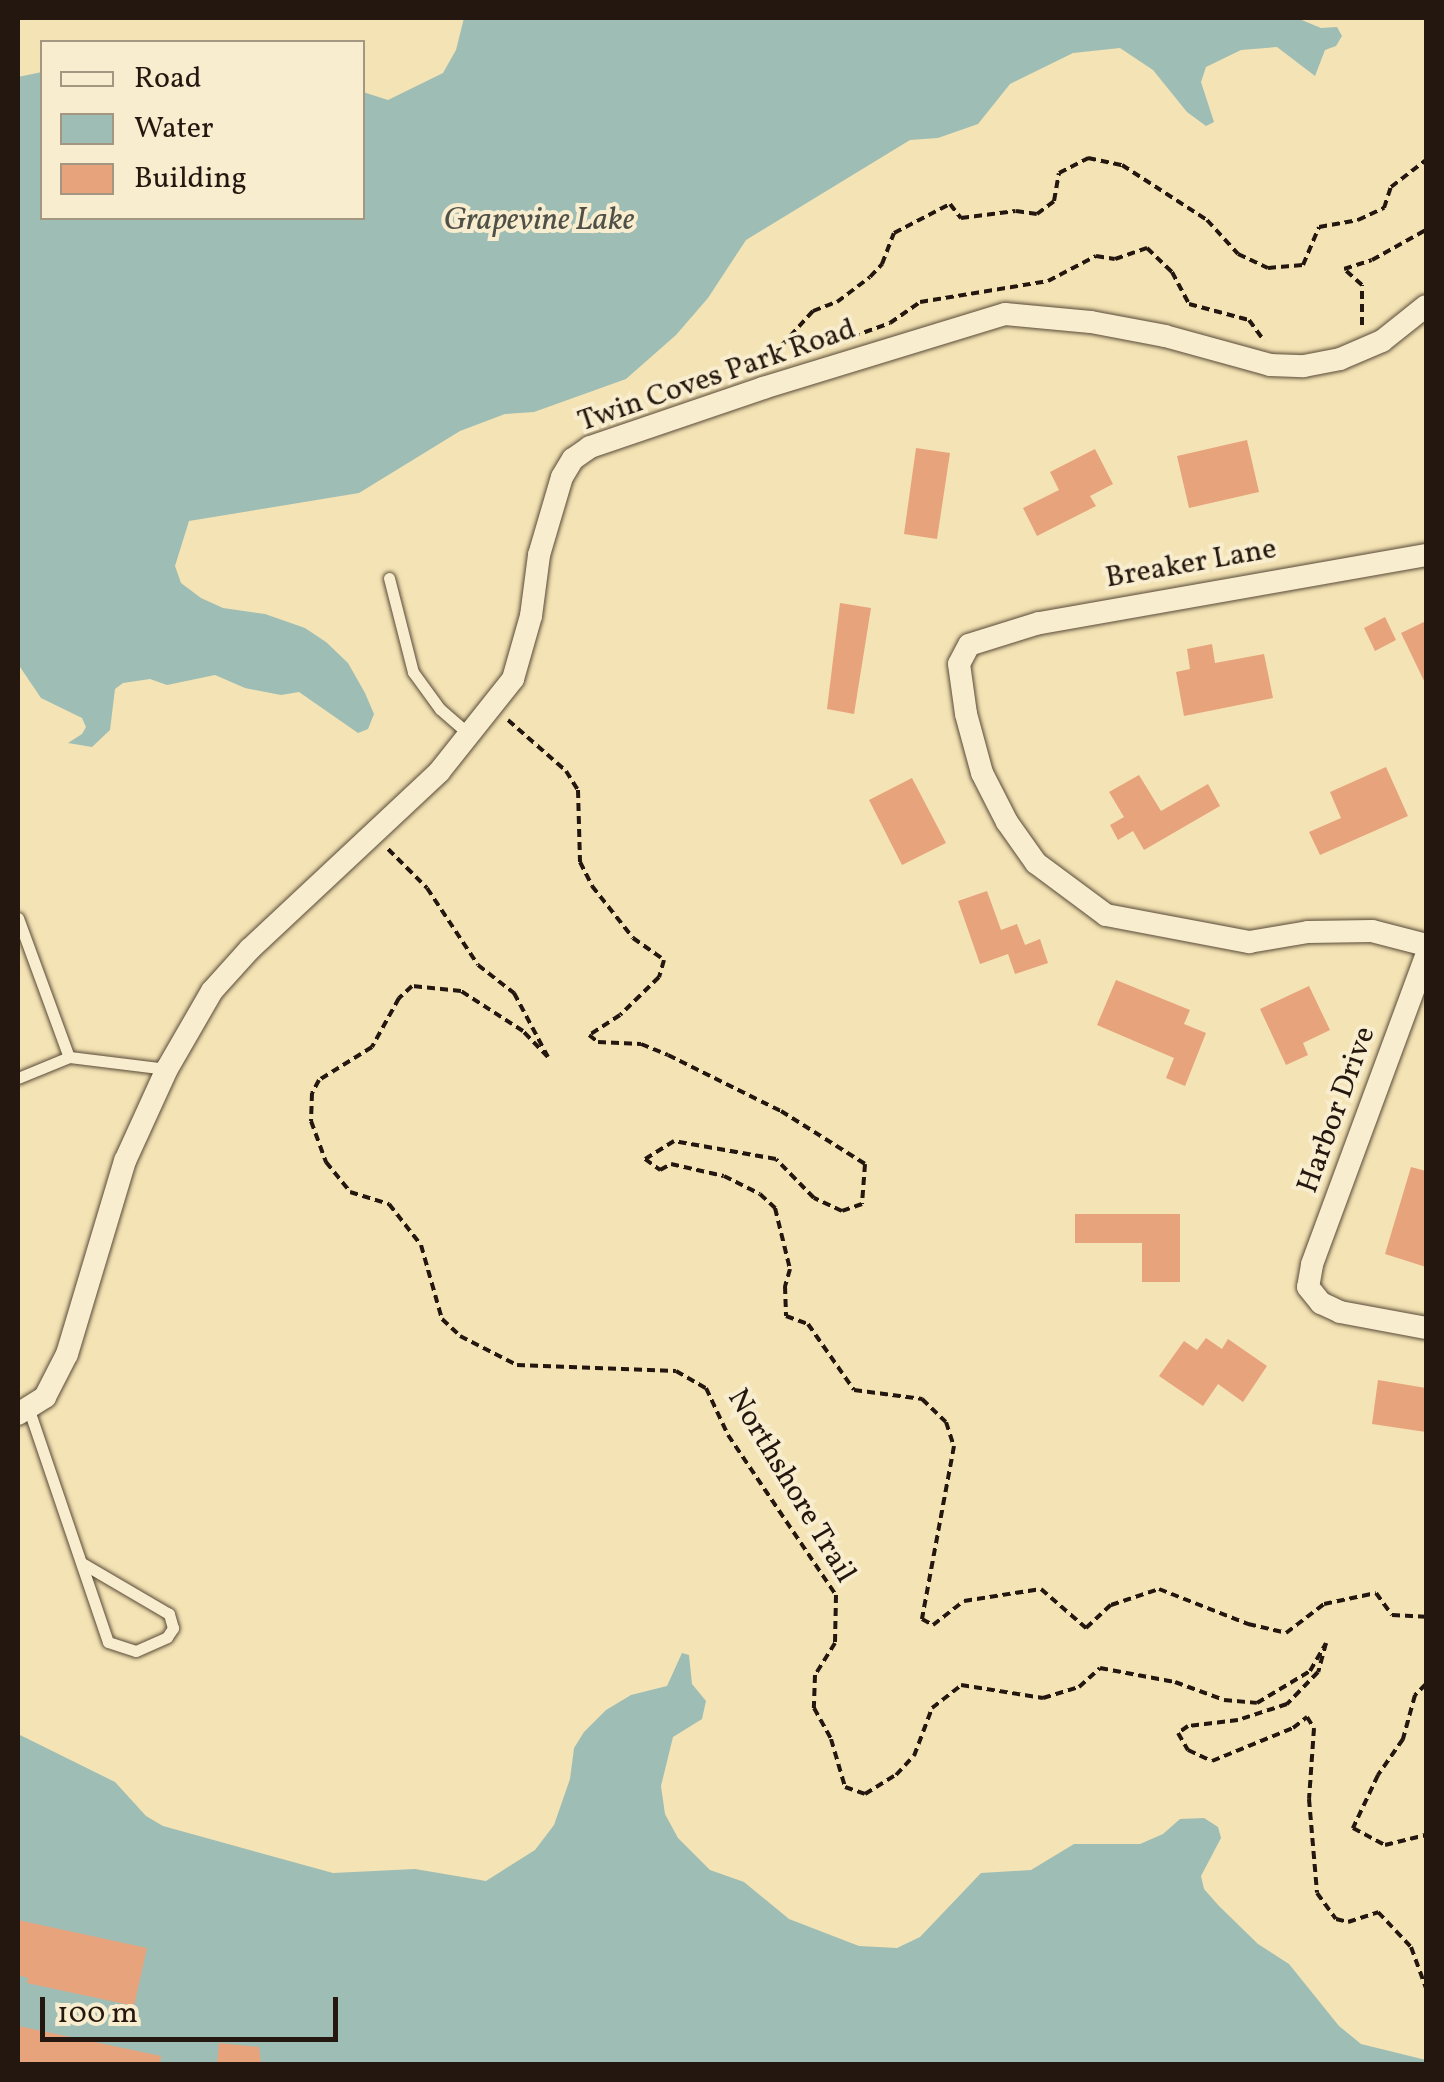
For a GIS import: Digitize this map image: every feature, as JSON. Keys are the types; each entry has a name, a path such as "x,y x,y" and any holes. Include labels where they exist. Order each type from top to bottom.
{"street":[{"name":"Twin Coves Park Road","path":"23,1412 45,1397 67,1354 125,1160 167,1069 212,991 250,949 376,833 493,707 521,658 539,555 562,477 573,460 590,447 752,392 1005,314 1091,322 1165,336 1270,365 1304,366 1340,359 1382,341 1426,306"},
{"name":"Breaker Lane","path":"1426,555 1141,602 1039,623 969,646 959,664 966,714 992,793 1036,862 1106,915 1249,942 1308,932 1372,931 1426,945"},
{"name":"Harbor Drive","path":"1426,956 1312,1266 1308,1287 1320,1304 1340,1312 1426,1328"}],"lane":[{"path":"389,578 413,672 440,709 470,734"},
{"path":"18,918 70,1057"},
{"path":"18,1078 70,1057 167,1069"},
{"path":"23,1412 108,1642 136,1651 166,1638 173,1628 169,1614 82,1563"}],"path":[{"path":"752,392 768,356 813,311 862,284 882,264 894,232 950,204 961,218 1016,211 1038,214 1054,201 1060,173 1088,158 1122,166 1173,198 1207,220 1238,254 1268,268 1296,267 1303,265 1319,228 1358,220 1384,208 1391,187 1426,160"},
{"path":"1362,327 1362,284 1344,269 1372,260 1426,230"},
{"path":"838,342 890,323 920,302 1048,281 1096,256 1115,259 1147,248 1172,272 1189,304 1250,320 1273,351"},
{"path":"493,707 566,770 578,790 576,837 580,862 592,886 634,938 664,960 659,977 641,989 620,1015 589,1036 598,1042 641,1044 668,1054 781,1110 865,1164 862,1204 842,1210 814,1198 776,1159 674,1141 645,1158 660,1170 671,1164 724,1176 760,1194 775,1208 790,1270 785,1286 786,1316 808,1324 854,1390 922,1400 946,1422 954,1446 922,1619 933,1625 964,1601 1042,1590 1086,1628 1111,1604 1159,1589 1248,1624 1286,1633 1324,1604 1376,1594 1392,1614 1426,1617"},
{"name":"Northshore Trail","path":"376,833 427,888 478,965 514,994 548,1057 523,1031 461,991 412,986 399,998 372,1047 319,1080 312,1093 311,1121 326,1162 350,1192 389,1204 421,1245 442,1318 460,1336 517,1365 676,1371 706,1388 728,1435 836,1595 835,1644 815,1675 814,1708 831,1738 845,1787 865,1794 896,1774 914,1756 932,1708 962,1685 1042,1698 1079,1686 1100,1668 1175,1682 1224,1700 1257,1703 1310,1671 1326,1643 1318,1672 1287,1704 1238,1720 1188,1726 1178,1734 1188,1750 1212,1761 1293,1728 1307,1718 1314,1728 1310,1799 1317,1893 1336,1920 1348,1922 1378,1912 1411,1947 1426,1988"},
{"path":"1426,1684 1415,1695 1403,1739 1378,1775 1354,1828 1385,1845 1426,1835"}],"water":[{"name":"Grapevine Lake","path":"464,18 1297,18 1321,28 1337,27 1342,36 1336,46 1325,50 1315,76 1277,47 1241,50 1206,67 1201,82 1214,122 1206,126 1187,112 1153,70 1120,48 1073,53 1010,84 978,124 938,138 910,140 746,240 708,298 676,335 626,379 534,412 505,414 460,431 359,493 189,521 175,566 181,583 223,608 265,614 305,628 326,642 348,663 365,693 374,714 368,729 358,733 299,692 281,695 245,688 215,675 167,685 150,679 123,683 115,689 110,730 92,747 68,743 86,727 82,718 41,698 18,664 18,77 40,72 40,220 365,220 365,93 388,100 443,73 456,50"},
{"path":"682,1653 689,1655 692,1684 706,1701 702,1719 673,1737 661,1786 665,1814 678,1838 710,1870 744,1882 789,1919 859,1946 897,1948 920,1937 981,1873 1031,1870 1074,1844 1140,1844 1163,1834 1180,1819 1204,1818 1218,1827 1221,1838 1201,1876 1204,1889 1219,1906 1258,1944 1289,1964 1339,2026 1361,2044 1426,2060 1426,2064 18,2064 18,1734 115,1782 146,1816 163,1826 333,1873 415,1869 486,1881 535,1850 554,1825 570,1779 574,1748 584,1732 606,1710 631,1695 667,1686"}],"building":[{"path":"1247,440 1259,492 1189,508 1177,456"},
{"path":"916,448 950,453 937,539 904,534"},
{"path":"1095,449 1113,484 1090,496 1096,506 1037,536 1023,508 1059,490 1050,472"},
{"path":"840,603 871,608 854,714 827,709"},
{"path":"1385,617 1396,640 1375,651 1364,628"},
{"path":"1426,621 1426,685 1401,633"},
{"path":"1212,644 1215,663 1264,654 1273,698 1184,716 1176,672 1190,669 1187,649"},
{"path":"1386,767 1408,816 1320,855 1309,832 1341,818 1330,792"},
{"path":"1139,775 1161,811 1208,784 1220,806 1144,850 1133,831 1118,840 1110,825 1124,817 1109,792"},
{"path":"912,778 946,843 902,865 869,800"},
{"path":"987,891 1001,930 1017,924 1025,945 1040,939 1048,963 1015,974 1008,954 980,964 958,901"},
{"path":"1116,980 1190,1010 1184,1024 1206,1033 1185,1086 1166,1078 1174,1058 1097,1025"},
{"path":"1309,986 1330,1030 1303,1043 1308,1055 1286,1065 1260,1009"},
{"path":"1411,1167 1426,1171 1426,1267 1385,1254"},
{"path":"1075,1214 1180,1214 1180,1282 1142,1282 1142,1243 1075,1243"},
{"path":"1206,1338 1222,1349 1228,1339 1267,1366 1243,1402 1218,1384 1203,1406 1159,1376 1184,1341 1197,1350"},
{"path":"1378,1380 1426,1388 1426,1432 1372,1424"},
{"path":"18,1920 147,1948 134,2006 27,1983 28,1978 18,1975"},
{"path":"18,2026 161,2056 160,2064 18,2064"},
{"path":"219,2043 259,2047 261,2064 217,2064"}]}
